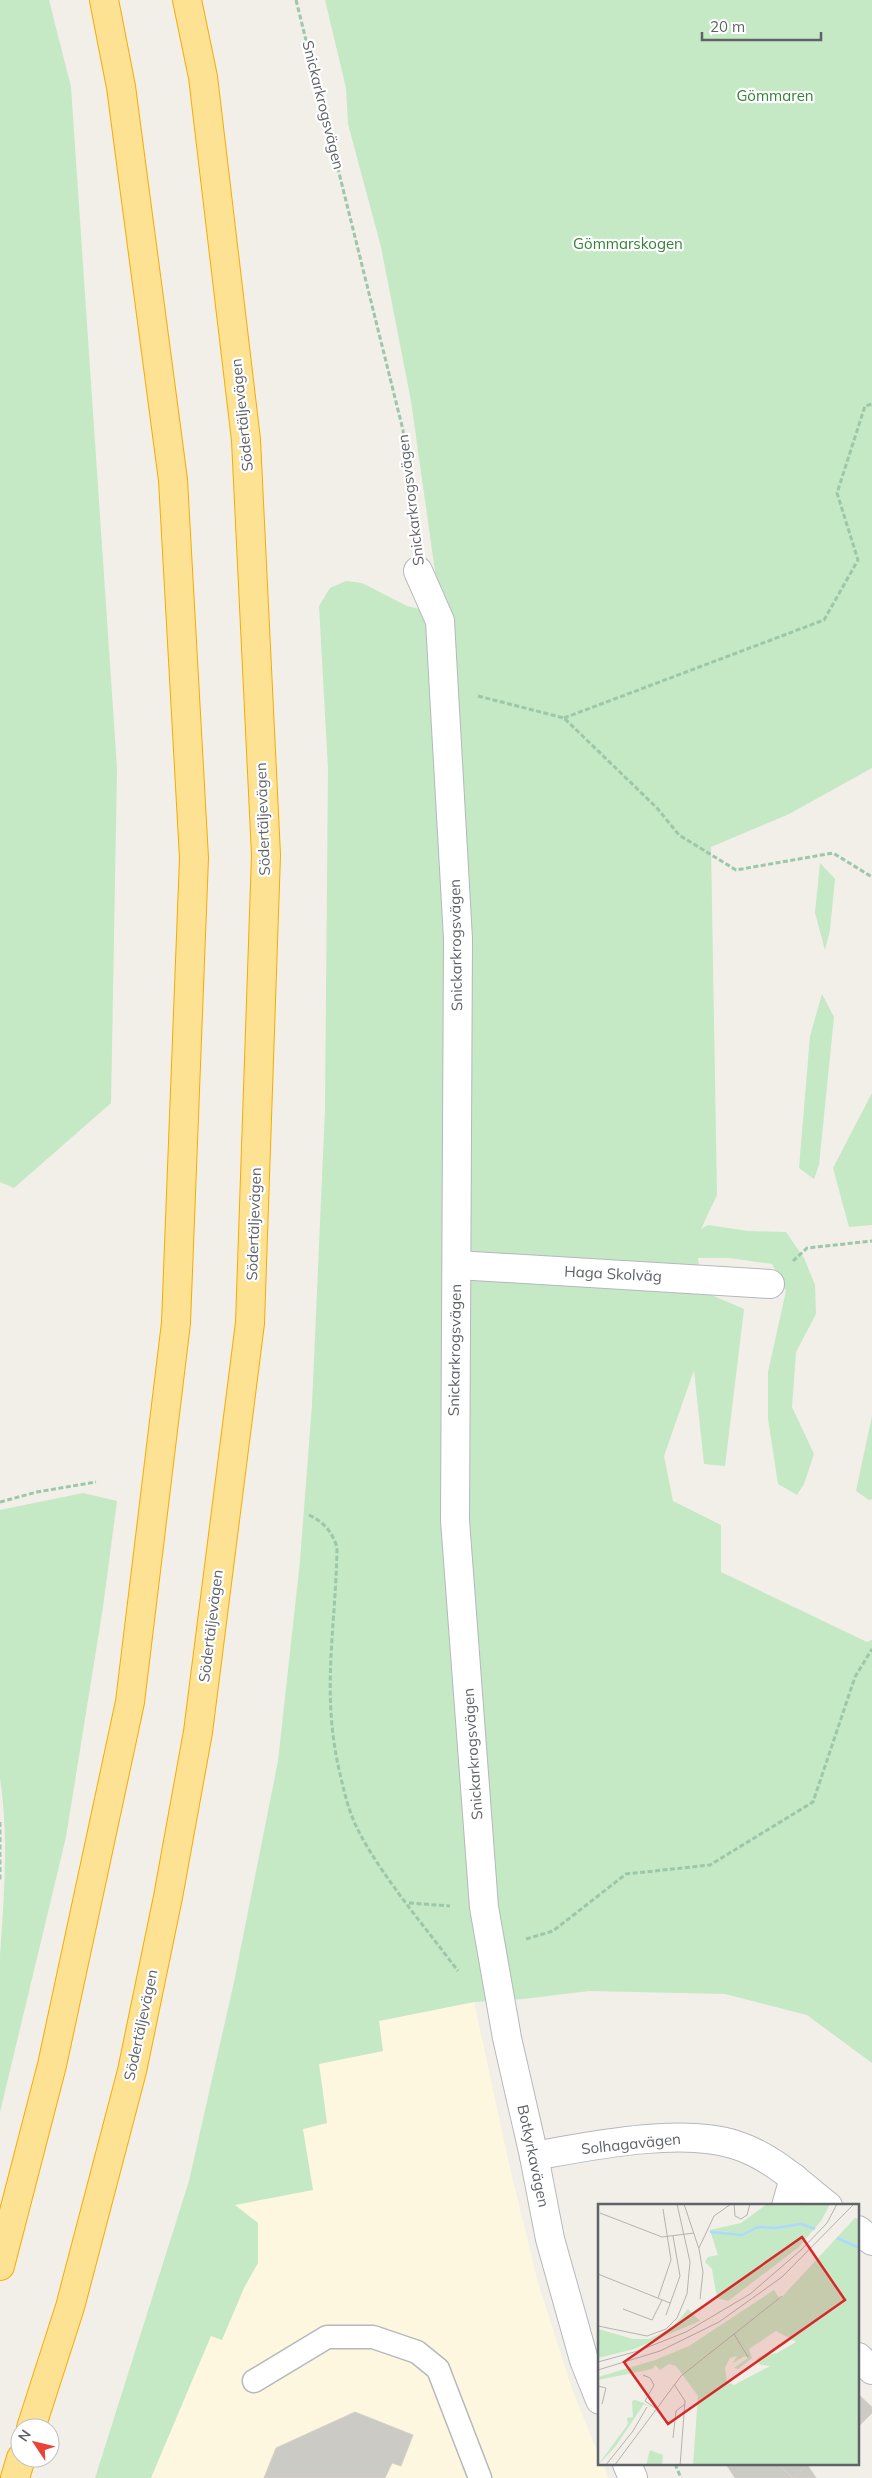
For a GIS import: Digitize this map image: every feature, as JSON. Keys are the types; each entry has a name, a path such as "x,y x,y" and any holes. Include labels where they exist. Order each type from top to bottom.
{"highway":[{"path":"0,2266 52,2065 130,1702 176,1323 194,858 173,480 121,87 104,0"},
{"name":"Södertäljevägen","path":"34,2418 70,2307 132,2071 168,1897 198,1732 250,1324 266,856 246,440 203,77 187,0"}],"street":[{"name":"Snickarkrogsvägen","path":"418,571 440,621 458,939 457,1265 454,1302 455,1520 484,1907"},
{"name":"Haga Skolväg","path":"457,1265 770,1284"},
{"name":"Botkyrkavägen","path":"484,1907 507,2038 534,2156 550,2239 584,2360 598,2395"},
{"name":"Solhagavägen","path":"534,2156 657,2139 699,2138 735,2145 772,2162 826,2204"},
{"path":"787,2204 794,2178"},
{"path":"860,2232 872,2241"},
{"path":"860,2359 872,2370"},
{"path":"628,2466 633,2478"}],"lane":[{"path":"254,2381 287,2359 327,2337 373,2337 418,2352 438,2368 480,2478"}],"path":[{"name":"Snickarkrogsvägen","path":"296,0 403,430 418,571"},
{"path":"564,718 824,620 858,560 837,493 865,406 872,404"},
{"path":"443,686 564,718 657,808 679,835 736,870 833,853 872,877"},
{"path":"770,1284 807,1248 872,1241"},
{"path":"0,1502 37,1492 96,1482"},
{"path":"309,1515 326,1526 333,1535 337,1547 329,1679 331,1726 346,1800 358,1830 373,1855 408,1903 484,1907"},
{"path":"492,1948 553,1931 626,1874 710,1865 813,1802 855,1677 872,1649"},
{"path":"0,1822 0,1882"},
{"path":"676,2466 681,2478"}],"shaded area":[{"path":"474,2002 509,2164 538,2283 573,2392 598,2454 598,2466 604,2466 608,2478 95,2478 179,2213 303,2129 327,2123 319,2063 383,2051 379,2021"}],"green space":[{"path":"0,0 49,0 71,87 117,768 111,1103 14,1188 0,1182"},
{"path":"325,0 872,0 872,768 789,814 711,847 717,1195 701,1229 708,1225 748,1231 786,1232 804,1258 815,1285 816,1314 796,1352 792,1407 814,1454 804,1484 797,1495 778,1484 768,1419 768,1372 786,1291 772,1264 729,1258 698,1258 702,1291 744,1309 725,1466 704,1464 694,1370 664,1456 673,1501 721,1525 721,1572 867,1642 872,1640 872,2063 807,2015 725,1994 589,1991 523,1999 474,2002 379,2021 383,2051 319,2064 327,2123 303,2129 313,2190 235,2205 258,2223 258,2263 244,2288 222,2340 211,2336 151,2478 95,2478 189,2181 234,1982 278,1761 300,1561 312,1405 325,1109 328,769 319,606 330,588 346,581 362,583 407,606 441,614 411,401 381,247 348,124 346,88"},
{"path":"820,863 835,879 830,930 825,950 815,913"},
{"path":"822,994 834,1017 819,1165 814,1179 799,1168 810,1036"},
{"path":"872,1093 872,1225 849,1227 833,1168"},
{"path":"872,1416 872,1499 869,1500 856,1491"},
{"path":"83,1493 117,1501 103,1607 66,1837 0,2112 0,1956 5,1845 0,1778 0,1510"}],"building":[{"path":"860,2396 872,2407 872,2413 860,2425"},
{"path":"355,2412 413,2435 401,2466 392,2463 385,2478 264,2478 276,2448"},
{"path":"727,2466 780,2466 793,2478 735,2478"},
{"path":"780,2466 805,2466 793,2478"},
{"path":"805,2466 808,2466 816,2478 793,2478"}],"park label":[{"name":"Gömmaren","path":"775,96"},
{"name":"Gömmarskogen","path":"628,244"}]}
